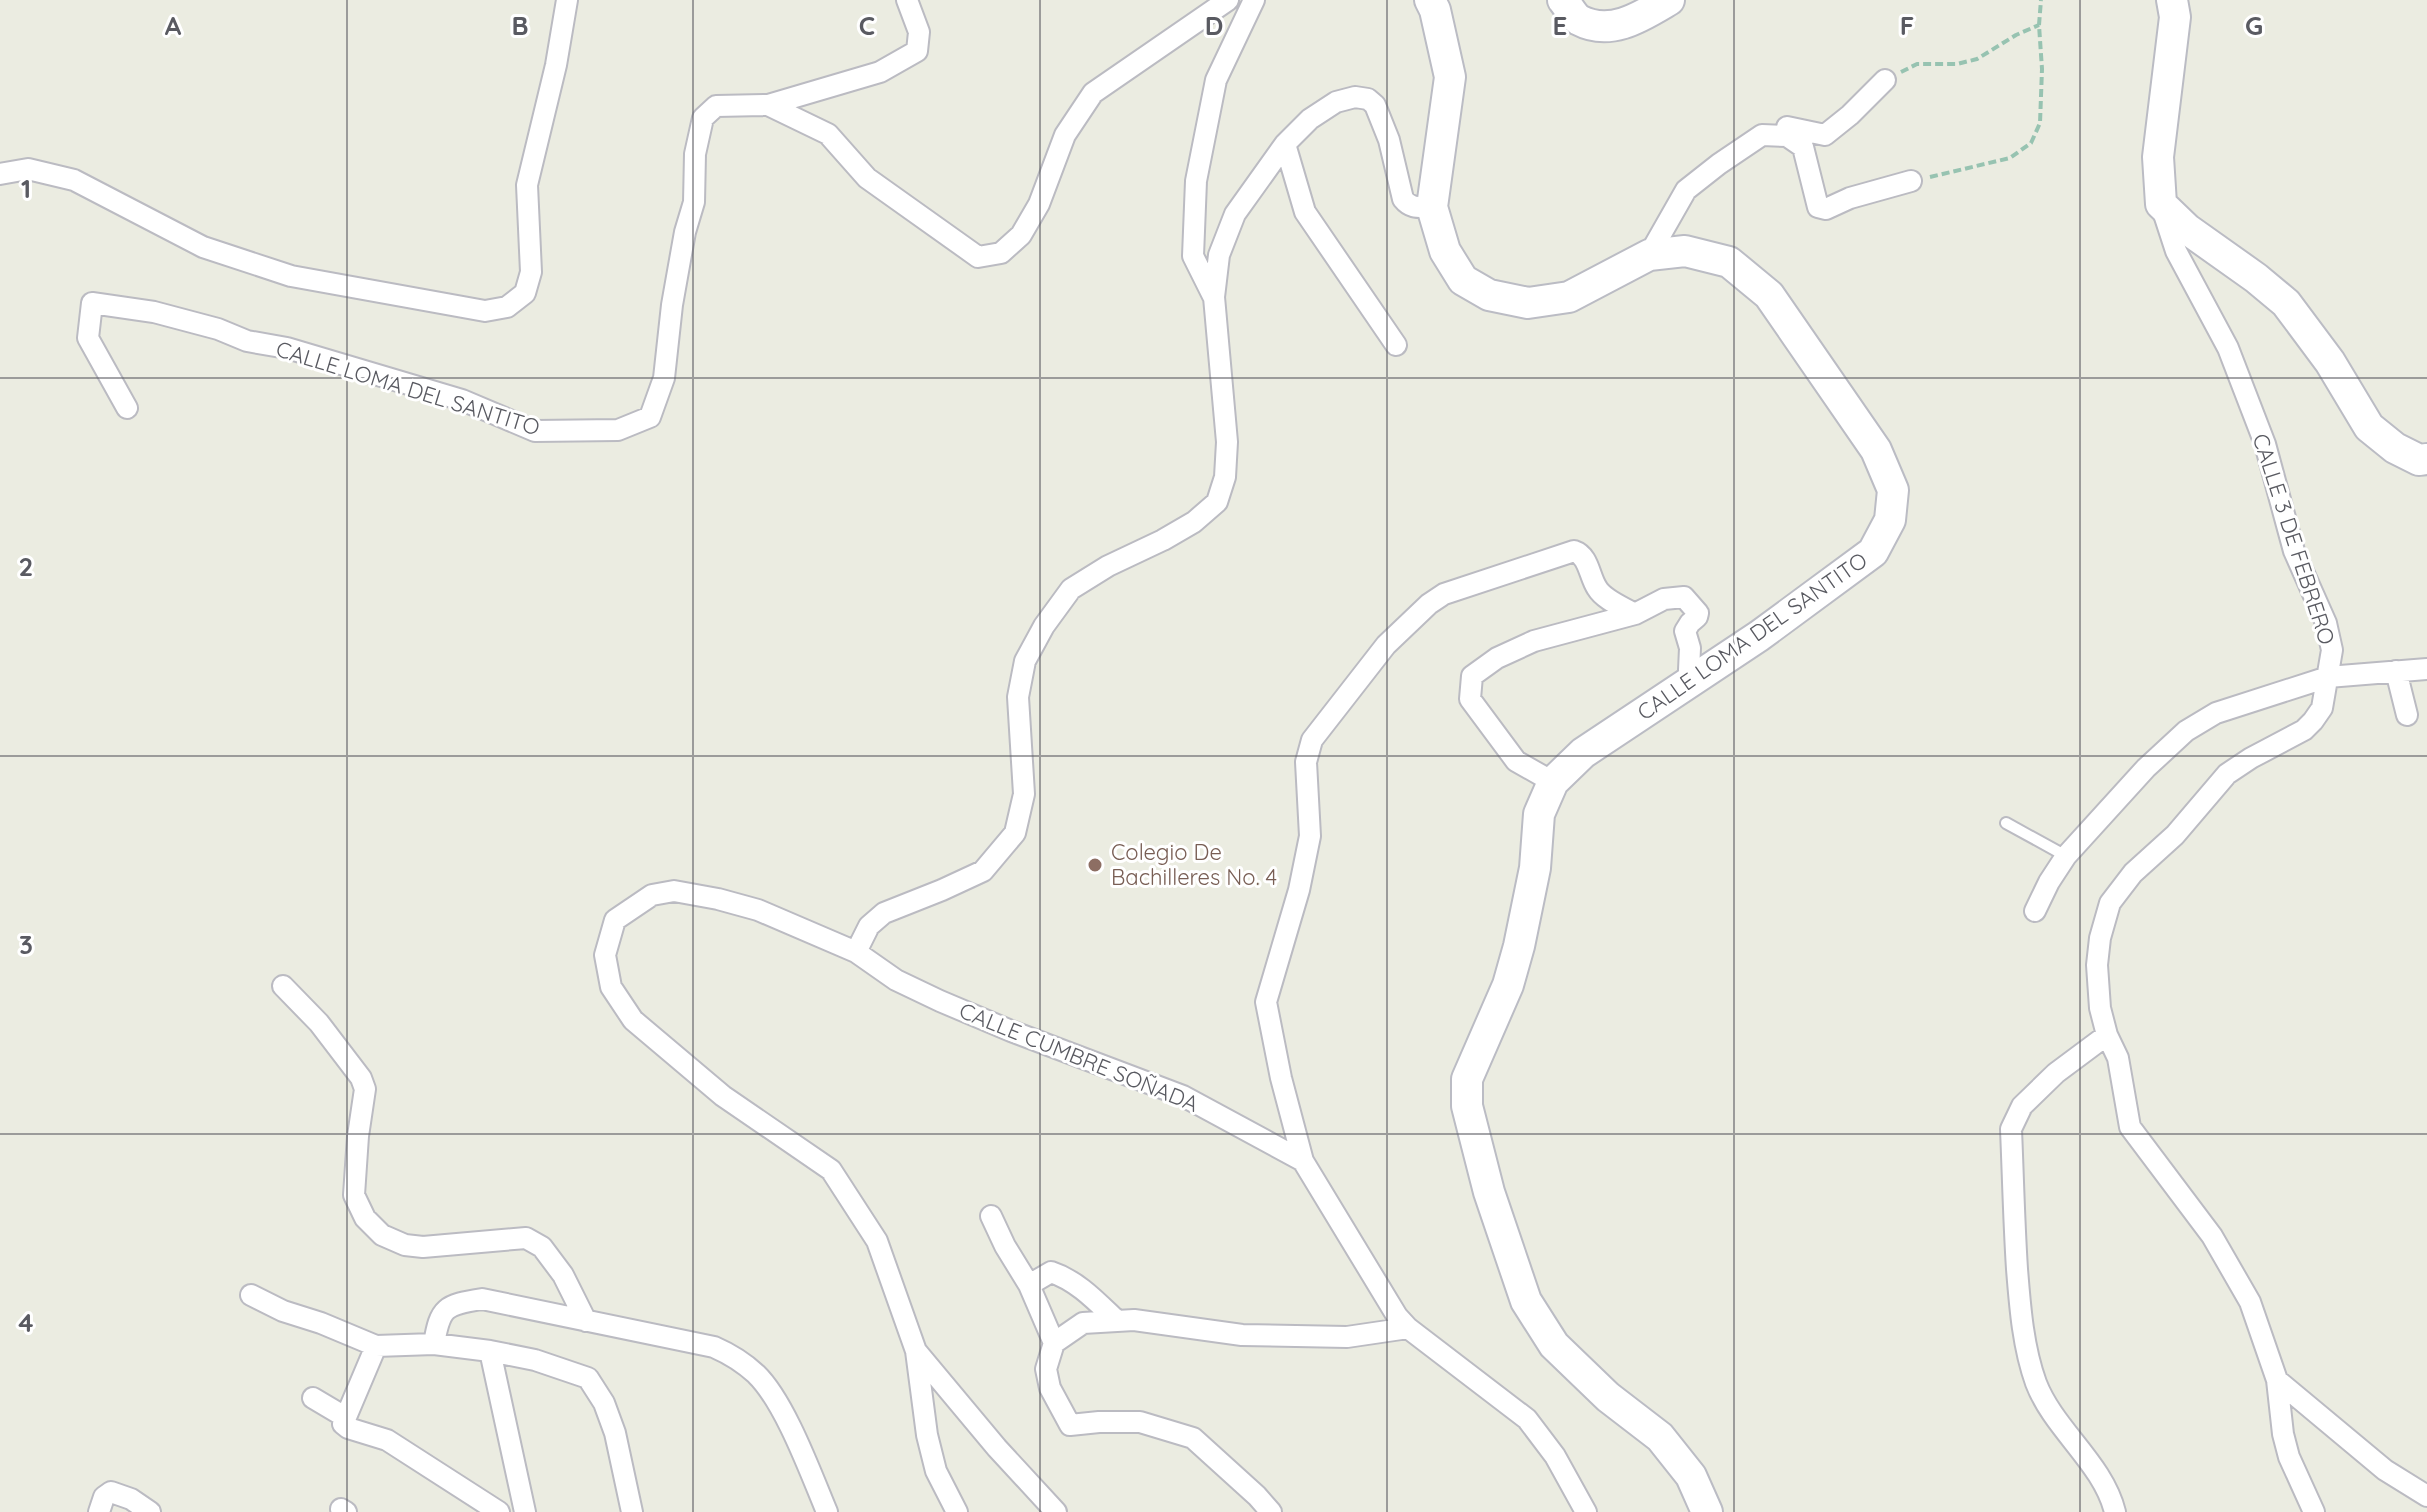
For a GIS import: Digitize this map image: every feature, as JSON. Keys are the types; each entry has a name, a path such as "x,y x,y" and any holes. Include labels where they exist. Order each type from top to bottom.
{"main road":[{"name":"CALLE LOMA DEL SANTITO","path":"1430,0 1450,77 1432,207 1445,251 1463,280 1489,295 1528,303 1569,297 1649,255 1685,251 1729,262 1769,295 1876,450 1893,490 1890,520 1873,552 1759,636 1583,753 1553,782 1539,814 1535,868 1508,985 1467,1079 1467,1106 1489,1192 1526,1301 1554,1345 1608,1397 1660,1437 1691,1476 1707,1512"},
{"path":"1563,0 1577,19 1603,27 1635,21 1669,0"},
{"path":"2172,0 2175,17 2158,157 2161,204 2187,229 2286,303 2330,362 2369,427 2395,448 2419,460 2427,459"}],"street":[{"path":"0,174 28,169 74,180 203,247 291,276 485,311 507,307 525,293 531,272 527,185 556,65 567,0"},
{"path":"768,105 880,72 917,51 919,32 907,0"},
{"name":"CALLE LOMA DEL SANTITO","path":"127,408 88,338 92,303 154,312 218,329 247,341 302,352 462,400 535,431 618,430 650,417 664,378 672,305 685,232 694,202 695,154 703,118 716,106 768,105 828,134 867,178 978,257 1001,253 1021,235 1039,204 1065,135 1093,93 1228,0"},
{"path":"1214,297 1193,256 1196,181 1216,80 1254,0"},
{"path":"1787,136 1787,127 1825,135 1885,80"},
{"path":"856,952 869,926 884,913 983,871 1015,833 1024,794 1018,697 1025,661 1044,626 1071,589 1108,566 1194,522 1217,502 1225,477 1227,442 1214,297 1219,255 1235,214 1285,144 1310,119 1336,102 1355,97 1368,99 1375,105 1389,140 1403,199 1416,208 1432,207"},
{"path":"1649,255 1686,190 1762,135 1787,136 1803,147 1818,207 1826,209 1850,198 1911,181"},
{"path":"1285,144 1305,212 1396,345"},
{"name":"CALLE 3 DE FEBRERO","path":"2161,204 2176,251 2228,348 2265,444 2294,551 2326,623 2332,650 2322,708 2313,721 2304,730 2227,774 2175,835 2133,873 2110,903 2100,938 2097,965 2100,1008 2107,1035 2118,1058 2130,1127 2212,1236 2250,1302 2277,1380 2289,1457 2314,1512"},
{"path":"1586,1512 1555,1456 1527,1419 1408,1328 1397,1316 1303,1161 1281,1078 1266,1002 1299,890 1310,836 1306,762 1312,740 1386,645 1416,615 1444,594 1574,551 1584,559 1601,593 1635,614"},
{"path":"1553,782 1516,761 1470,699 1472,676 1497,658 1534,641 1635,614 1664,599 1681,597 1689,600 1698,613 1685,631 1690,648 1689,670 1693,678"},
{"path":"2035,911 2066,856 2146,768 2186,731 2216,713 2328,677 2427,669"},
{"path":"2396,671 2407,715"},
{"name":"CALLE CUMBRE SOÑADA","path":"916,1351 877,1241 831,1170 723,1096 633,1020 611,987 605,955 615,920 652,895 674,891 758,910 856,952 896,980 940,1001 1183,1096 1303,1161"},
{"path":"283,986 319,1023 361,1078 365,1089 354,1195 365,1218 382,1235 405,1245 423,1247 526,1238 542,1247 563,1275 586,1321"},
{"path":"2098,1512 2113,1503 2037,1385 2026,1349 2018,1275 2011,1129 2022,1106 2056,1073 2107,1035"},
{"path":"991,1216 1029,1285 1054,1343"},
{"path":"1029,1285 1051,1272 1062,1275 1078,1285 1117,1321"},
{"path":"251,1295 283,1311 376,1346 434,1344 490,1351 535,1360 588,1378 604,1403 615,1433 632,1512"},
{"path":"434,1344 438,1318 446,1310 461,1302 482,1299 714,1347 734,1356 758,1376 782,1411 827,1512"},
{"path":"1271,1512 1193,1438 1140,1422 1070,1425 1050,1388 1046,1369 1054,1343 1083,1323 1134,1320 1242,1335 1347,1337 1408,1328"},
{"path":"344,1420 376,1346"},
{"path":"490,1351 525,1512"},
{"path":"916,1351 927,1435 936,1471 957,1512"},
{"path":"916,1351 997,1448 1056,1512"},
{"path":"2277,1380 2385,1470 2427,1496"},
{"path":"313,1398 344,1420 348,1428 387,1440 499,1512"},
{"path":"99,1512 104,1497 111,1492 131,1499 150,1512"}],"lane":[{"path":"2006,823 2066,856"}],"path":[{"path":"1911,181 2010,158 2031,143 2040,123 2041,0"},
{"path":"1885,80 1917,64 1957,64 1977,59 2039,25"}],"place":[{"name":"Colegio De Bachilleres No. 4","path":"1095,865"}]}
